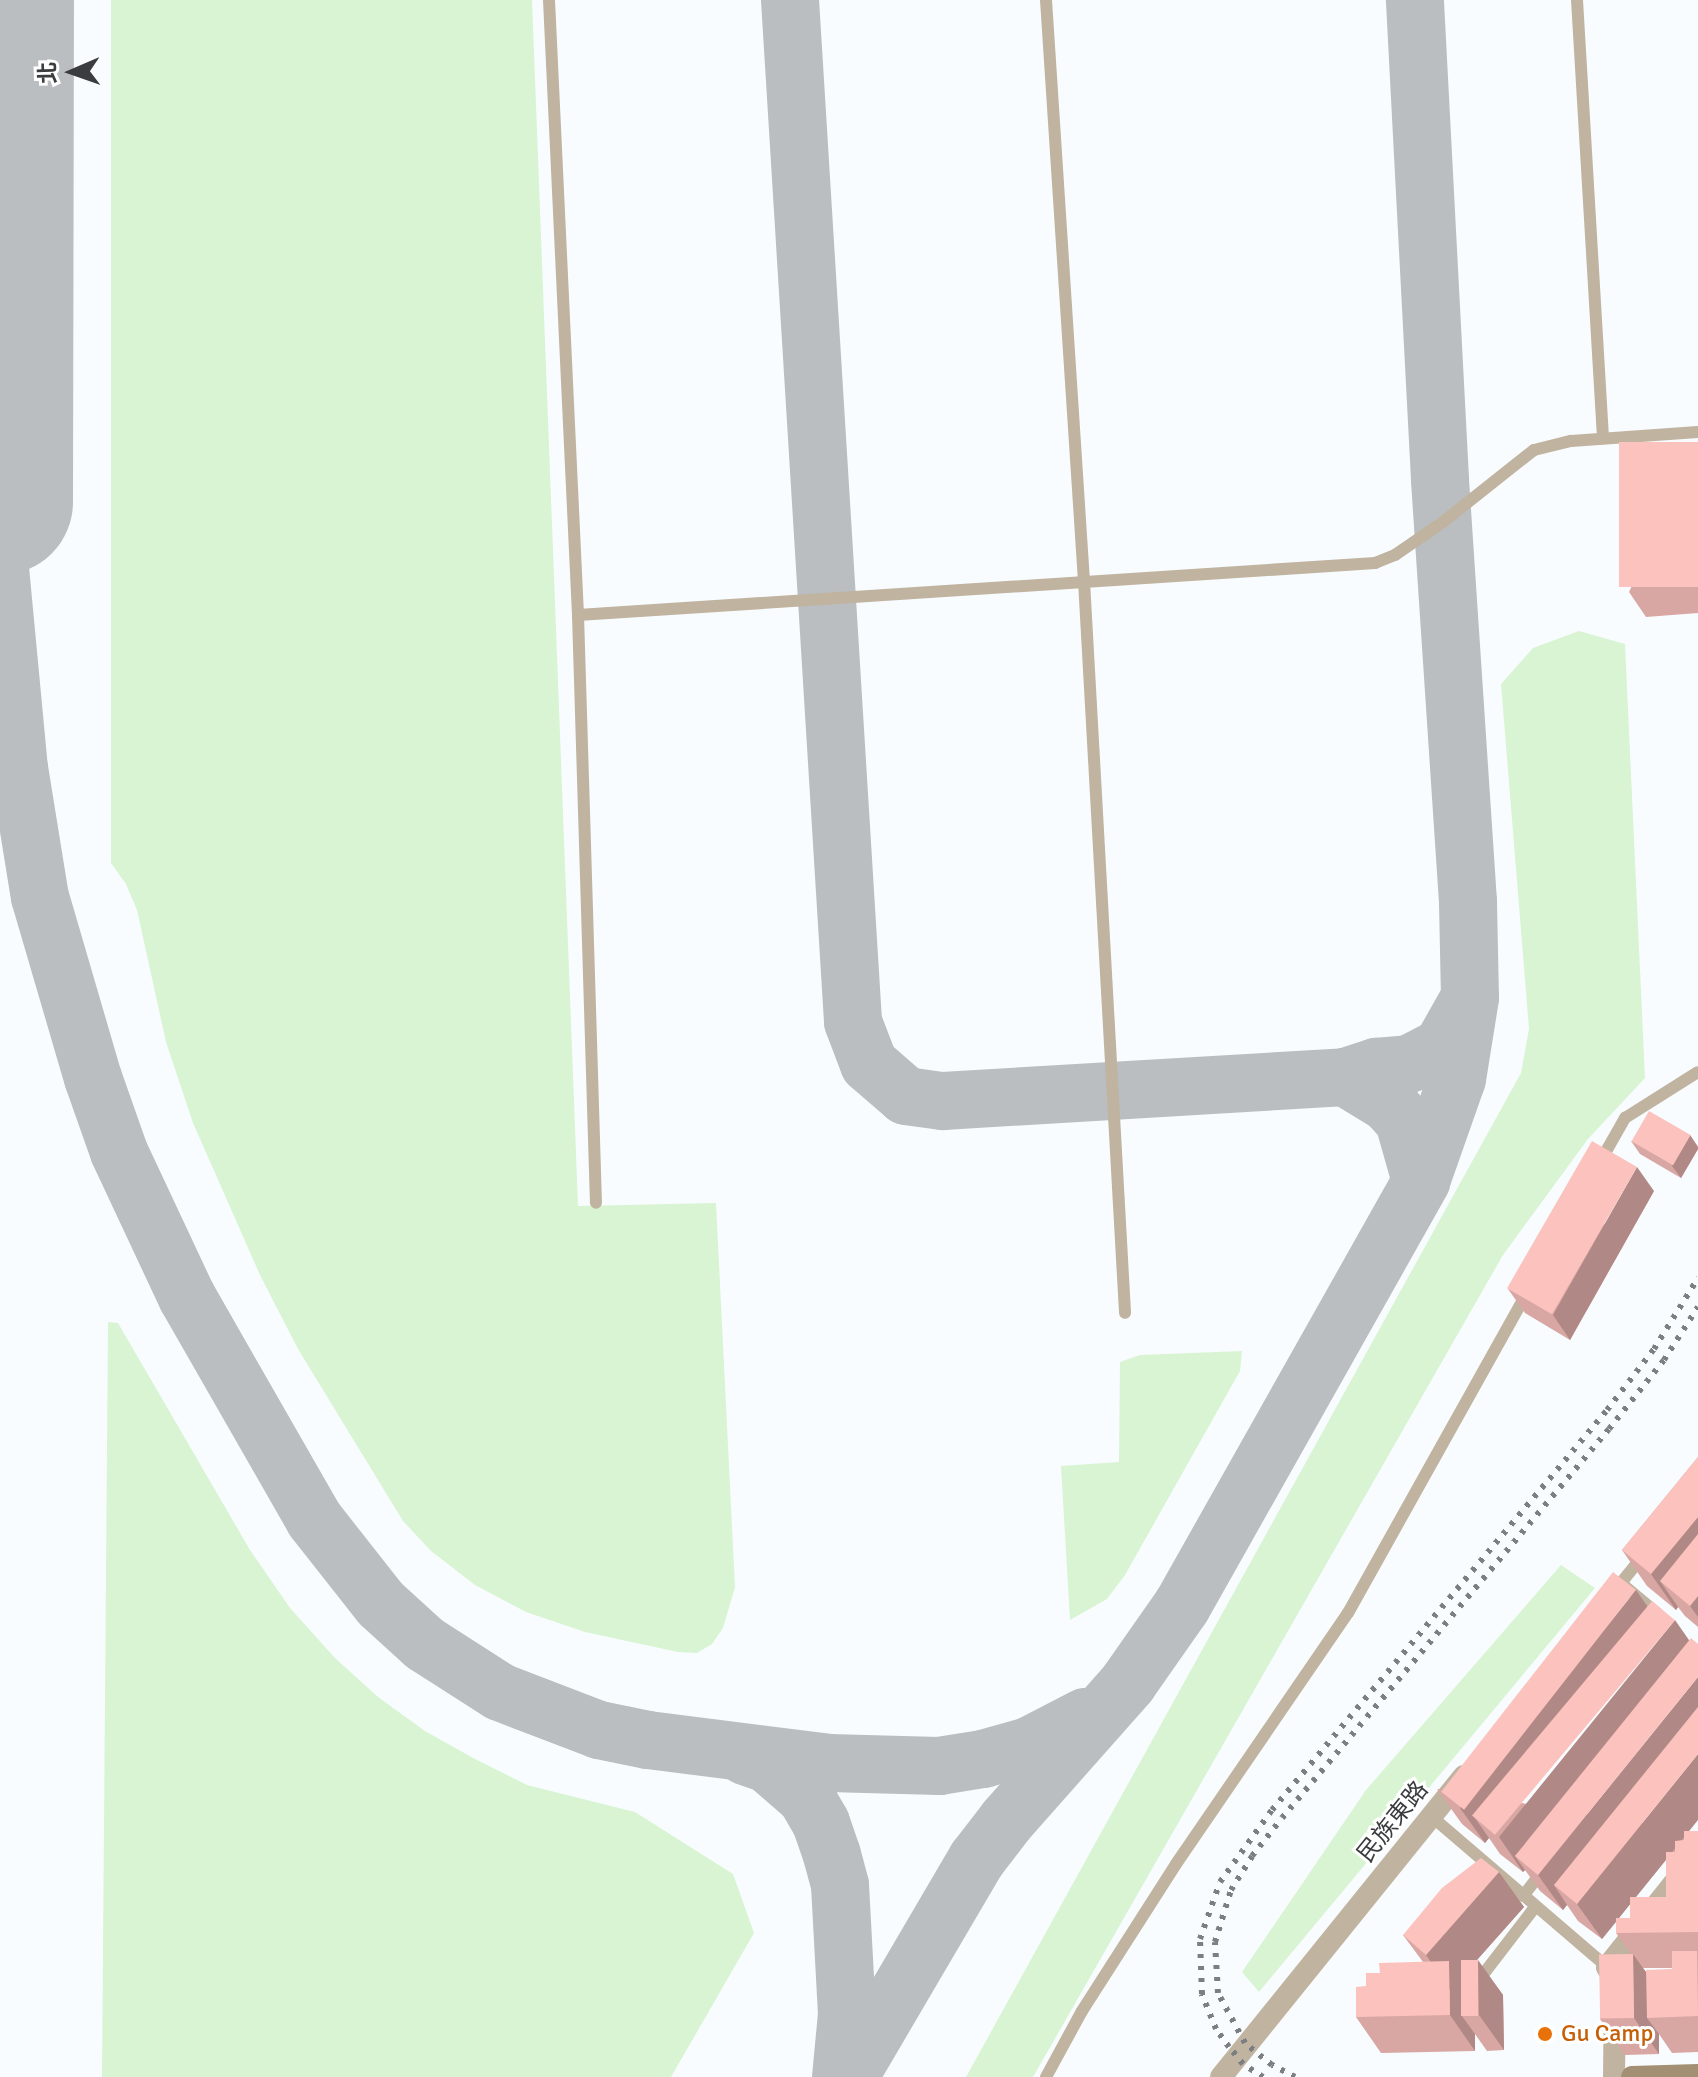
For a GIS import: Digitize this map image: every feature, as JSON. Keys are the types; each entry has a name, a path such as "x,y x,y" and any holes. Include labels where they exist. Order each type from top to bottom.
{"main road":[{"path":"1632,2077 1698,2075"}],"street":[{"name":"民族東路","path":"1221,2077 1481,1755"},
{"path":"1614,2077 1617,1977 1698,1853"}],"lane":[{"path":"549,0 578,615 596,1203"},
{"path":"1046,0 1084,581 1125,1313"},
{"path":"1577,0 1603,438"},
{"path":"578,615 1375,563 1395,555 1443,522 1534,450 1571,441 1698,432"},
{"path":"1594,1173 1625,1118 1698,1072"},
{"path":"1046,2077 1082,2011 1176,1864 1348,1613 1533,1283"},
{"path":"1650,1548 1615,1590 1666,1620"},
{"path":"1431,1816 1617,1977"},
{"path":"1523,1896 1552,1859"},
{"path":"1485,1972 1535,1907"}],"green space":[{"path":"111,0 532,0 578,1206 716,1203 735,1587 723,1628 712,1644 697,1653 678,1652 585,1632 526,1612 475,1585 431,1551 403,1521 298,1349 260,1275 193,1123 166,1042 137,910 126,884 111,863"},
{"path":"1579,631 1625,644 1645,1078 1588,1139 1503,1255 1033,2077 966,2077 1521,1073 1529,1029 1501,684 1533,648"},
{"path":"108,1322 118,1323 250,1550 290,1608 335,1658 378,1697 425,1731 527,1785 635,1812 733,1874 754,1933 671,2077 102,2077"},
{"path":"1242,1351 1240,1371 1125,1575 1107,1599 1070,1620 1061,1466 1119,1462 1120,1362 1140,1355"},
{"path":"1561,1565 1595,1588 1259,1992 1242,1972 1366,1790"}],"building":[{"path":"1619,442 1698,442 1698,587 1619,587"},
{"path":"1649,1111 1691,1135 1673,1165 1632,1141"},
{"path":"1592,1141 1637,1167 1552,1314 1507,1288"},
{"path":"1698,1457 1698,1517 1651,1574 1622,1550"},
{"path":"1698,1534 1698,1596 1690,1606 1660,1581"},
{"path":"1613,1572 1636,1590 1464,1810 1441,1792"},
{"path":"1652,1601 1675,1620 1495,1835 1472,1815"},
{"path":"1691,1638 1698,1644 1698,1677 1538,1875 1515,1856"},
{"path":"1698,1707 1698,1754 1577,1904 1554,1885"},
{"path":"1684,1831 1698,1831 1698,1932 1616,1933 1616,1918 1630,1918 1630,1897 1666,1897 1666,1852 1675,1852 1675,1841 1684,1840"},
{"path":"1481,1858 1499,1872 1426,1955 1403,1935 1442,1888"},
{"path":"1672,1951 1697,1951 1698,2016 1647,2018 1646,1970 1672,1969"},
{"path":"1633,1954 1634,2018 1600,2019 1599,1955"},
{"path":"1461,1960 1478,1960 1478,2016 1461,2016"},
{"path":"1449,1961 1450,2015 1356,2017 1356,1987 1366,1986 1366,1973 1380,1973 1379,1963"}],"taxiway":[{"path":"0,559 15,0"},
{"path":"790,0 853,1022 869,1064 906,1096 943,1101 1345,1077 1376,1067 1409,1064 1442,1047 1468,1001"},
{"path":"849,2077 977,1859 1007,1820 1128,1683 1182,1606 1421,1181 1457,1079 1470,998 1468,902 1440,479 1415,0"},
{"path":"0,568 19,768 40,897 93,1078 119,1152 187,1297 314,1519 381,1604 425,1644 500,1692 599,1730 648,1740 829,1763 939,1766 983,1759 1029,1746 1085,1717"},
{"path":"1345,1077 1388,1103 1404,1121 1421,1181"},
{"path":"745,1756 768,1764 806,1797 821,1823 832,1855 840,1885 847,2014 841,2077"}],"runway":[{"path":"0,502 1,0"}],"railway":[{"path":"1263,2077 1243,2064 1229,2047 1216,2029 1202,1994 1200,1939 1220,1882 1272,1810 1607,1410 1654,1349 1698,1278"},
{"path":"1295,2077 1272,2065 1245,2043 1218,1993 1215,1942 1231,1890 1252,1856 1282,1818 1609,1429 1664,1360 1698,1307"}],"place":[{"name":"Gu Camp","path":"1545,2034"}]}
